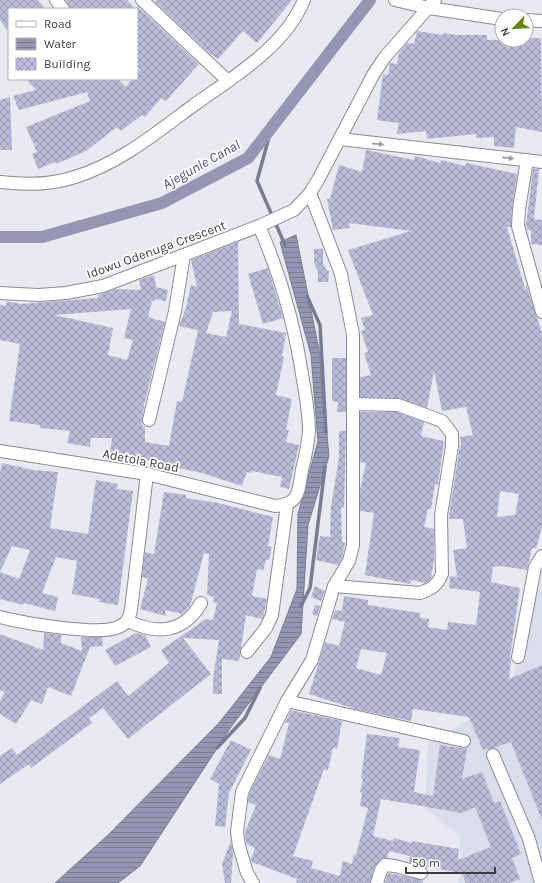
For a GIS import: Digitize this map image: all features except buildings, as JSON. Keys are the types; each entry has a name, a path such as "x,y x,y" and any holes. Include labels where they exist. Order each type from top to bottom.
{"street":[{"path":"56,0 62,8"},
{"path":"142,0 228,81"},
{"path":"0,182 49,183 74,178 102,167 129,153 258,58 293,21 304,0"},
{"path":"395,0 432,4 494,16"},
{"path":"253,883 247,874 239,846 237,832 238,812 242,792 288,701 312,660 334,586 350,561 353,545 353,334 341,274 310,193 340,140 373,75 385,57 432,4"},
{"path":"340,140 542,162"},
{"path":"527,160 519,209 518,226 542,312"},
{"name":"Idowu Odenuga Crescent","path":"0,292 38,295 66,293 103,286 259,226 294,210 310,193"},
{"path":"247,652 266,628 272,615 281,505 295,499 298,490 307,445 309,416 299,349 293,323 274,262 259,226"},
{"path":"149,420 172,327 184,255"},
{"path":"334,586 420,592 431,589 438,583 442,574 441,515 452,446 452,434 442,421 398,405 353,404"},
{"name":"Adetola Road","path":"0,451 146,474 281,505"},
{"path":"0,617 18,622 99,631 117,628 128,621 131,610 146,474"},
{"path":"518,657 535,567 542,556"},
{"path":"128,621 152,630 163,630 189,620 201,603"},
{"path":"288,701 464,741"},
{"path":"492,755 529,839 541,883"},
{"path":"377,883 381,870 385,866 395,866 421,873"}],"shaded area":[{"path":"542,579 542,883 458,883 461,873 460,837 425,807 428,742 473,718 511,682"}],"water":[{"path":"296,235 319,350 329,456 308,525 301,634 231,727 140,866 118,883 55,883 108,835 219,723 271,657 297,589 298,514 318,441 311,355 280,242"}],"waterway":[{"name":"Ajegunle Canal","path":"0,237 42,237 162,203 248,158 370,0"},
{"path":"272,126 257,181 285,245"},
{"path":"307,296 320,325 326,433"},
{"path":"301,606 310,588 325,467"},
{"path":"217,748 245,718 260,688"}]}
